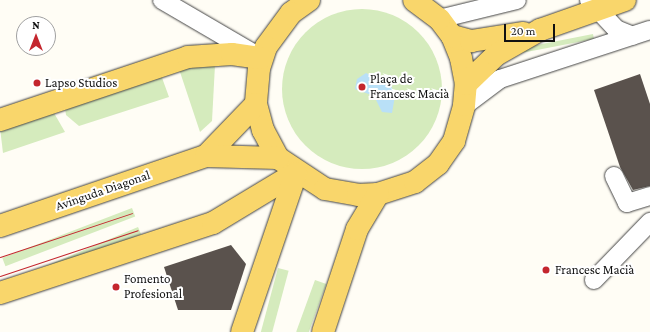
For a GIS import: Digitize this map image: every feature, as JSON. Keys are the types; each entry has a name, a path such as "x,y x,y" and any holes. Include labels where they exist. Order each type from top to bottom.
{"main road":[{"path":"309,0 278,28 261,58 256,104 264,130 278,158 296,173 325,189 378,194 415,182 438,164 454,141 464,106 466,84 452,36 439,19 414,0"},
{"path":"466,84 496,55 540,30 593,5 625,0"},
{"path":"452,36 481,40 540,30"},
{"path":"0,120 188,58 232,54 261,58"},
{"name":"Avinguda Diagonal","path":"206,156 256,104"},
{"name":"Avinguda Diagonal","path":"0,226 206,156 278,158"},
{"path":"0,293 213,223 238,210 296,173"},
{"path":"242,332 274,231 296,173"},
{"path":"323,332 357,229 378,194"},
{"path":"238,210 256,206 264,208 273,218 274,231"}],"street":[{"path":"162,0 202,27 261,58"},
{"path":"439,19 517,0"},
{"path":"593,5 616,29 642,33"},
{"path":"464,106 500,79 642,33"},
{"path":"614,176 627,203 650,196"},
{"path":"594,280 650,222"}],"green space":[{"name":"Plaça de Francesc Macià","path":"370,9 385,12 400,18 419,32 429,44 436,58 441,73 441,105 436,120 429,134 419,146 407,156 385,166 370,169 354,169 339,166 317,156 305,146 295,134 283,105 282,81 285,66 295,44 305,32 317,22 346,10"},
{"path":"593,34 594,39 517,54 516,49"},
{"path":"215,65 212,121 200,132 179,69"},
{"path":"161,75 169,97 79,126 66,115 65,108"},
{"path":"54,113 65,132 3,153 0,128"},
{"path":"132,208 135,216 5,266 2,258"},
{"path":"138,227 141,234 8,291 5,284"},
{"path":"278,268 289,271 272,332 261,332"},
{"path":"315,280 326,284 309,332 296,332"}],"water":[{"path":"366,73 391,85 395,96 392,113 382,112 374,96 355,89 357,79"}],"building":[{"path":"640,74 650,104 650,186 633,190 620,167 594,90"},
{"path":"231,245 246,264 231,310 178,310 164,267"}],"tram line":[{"path":"0,257 132,213"},
{"path":"0,276 138,230"}],"place":[{"name":"Lapso Studios","path":"37,83"},
{"name":"Plaça de Francesc Macià","path":"362,87"},
{"name":"Francesc Macià","path":"546,270"},
{"name":"Fomento Profesional","path":"116,287"}]}
